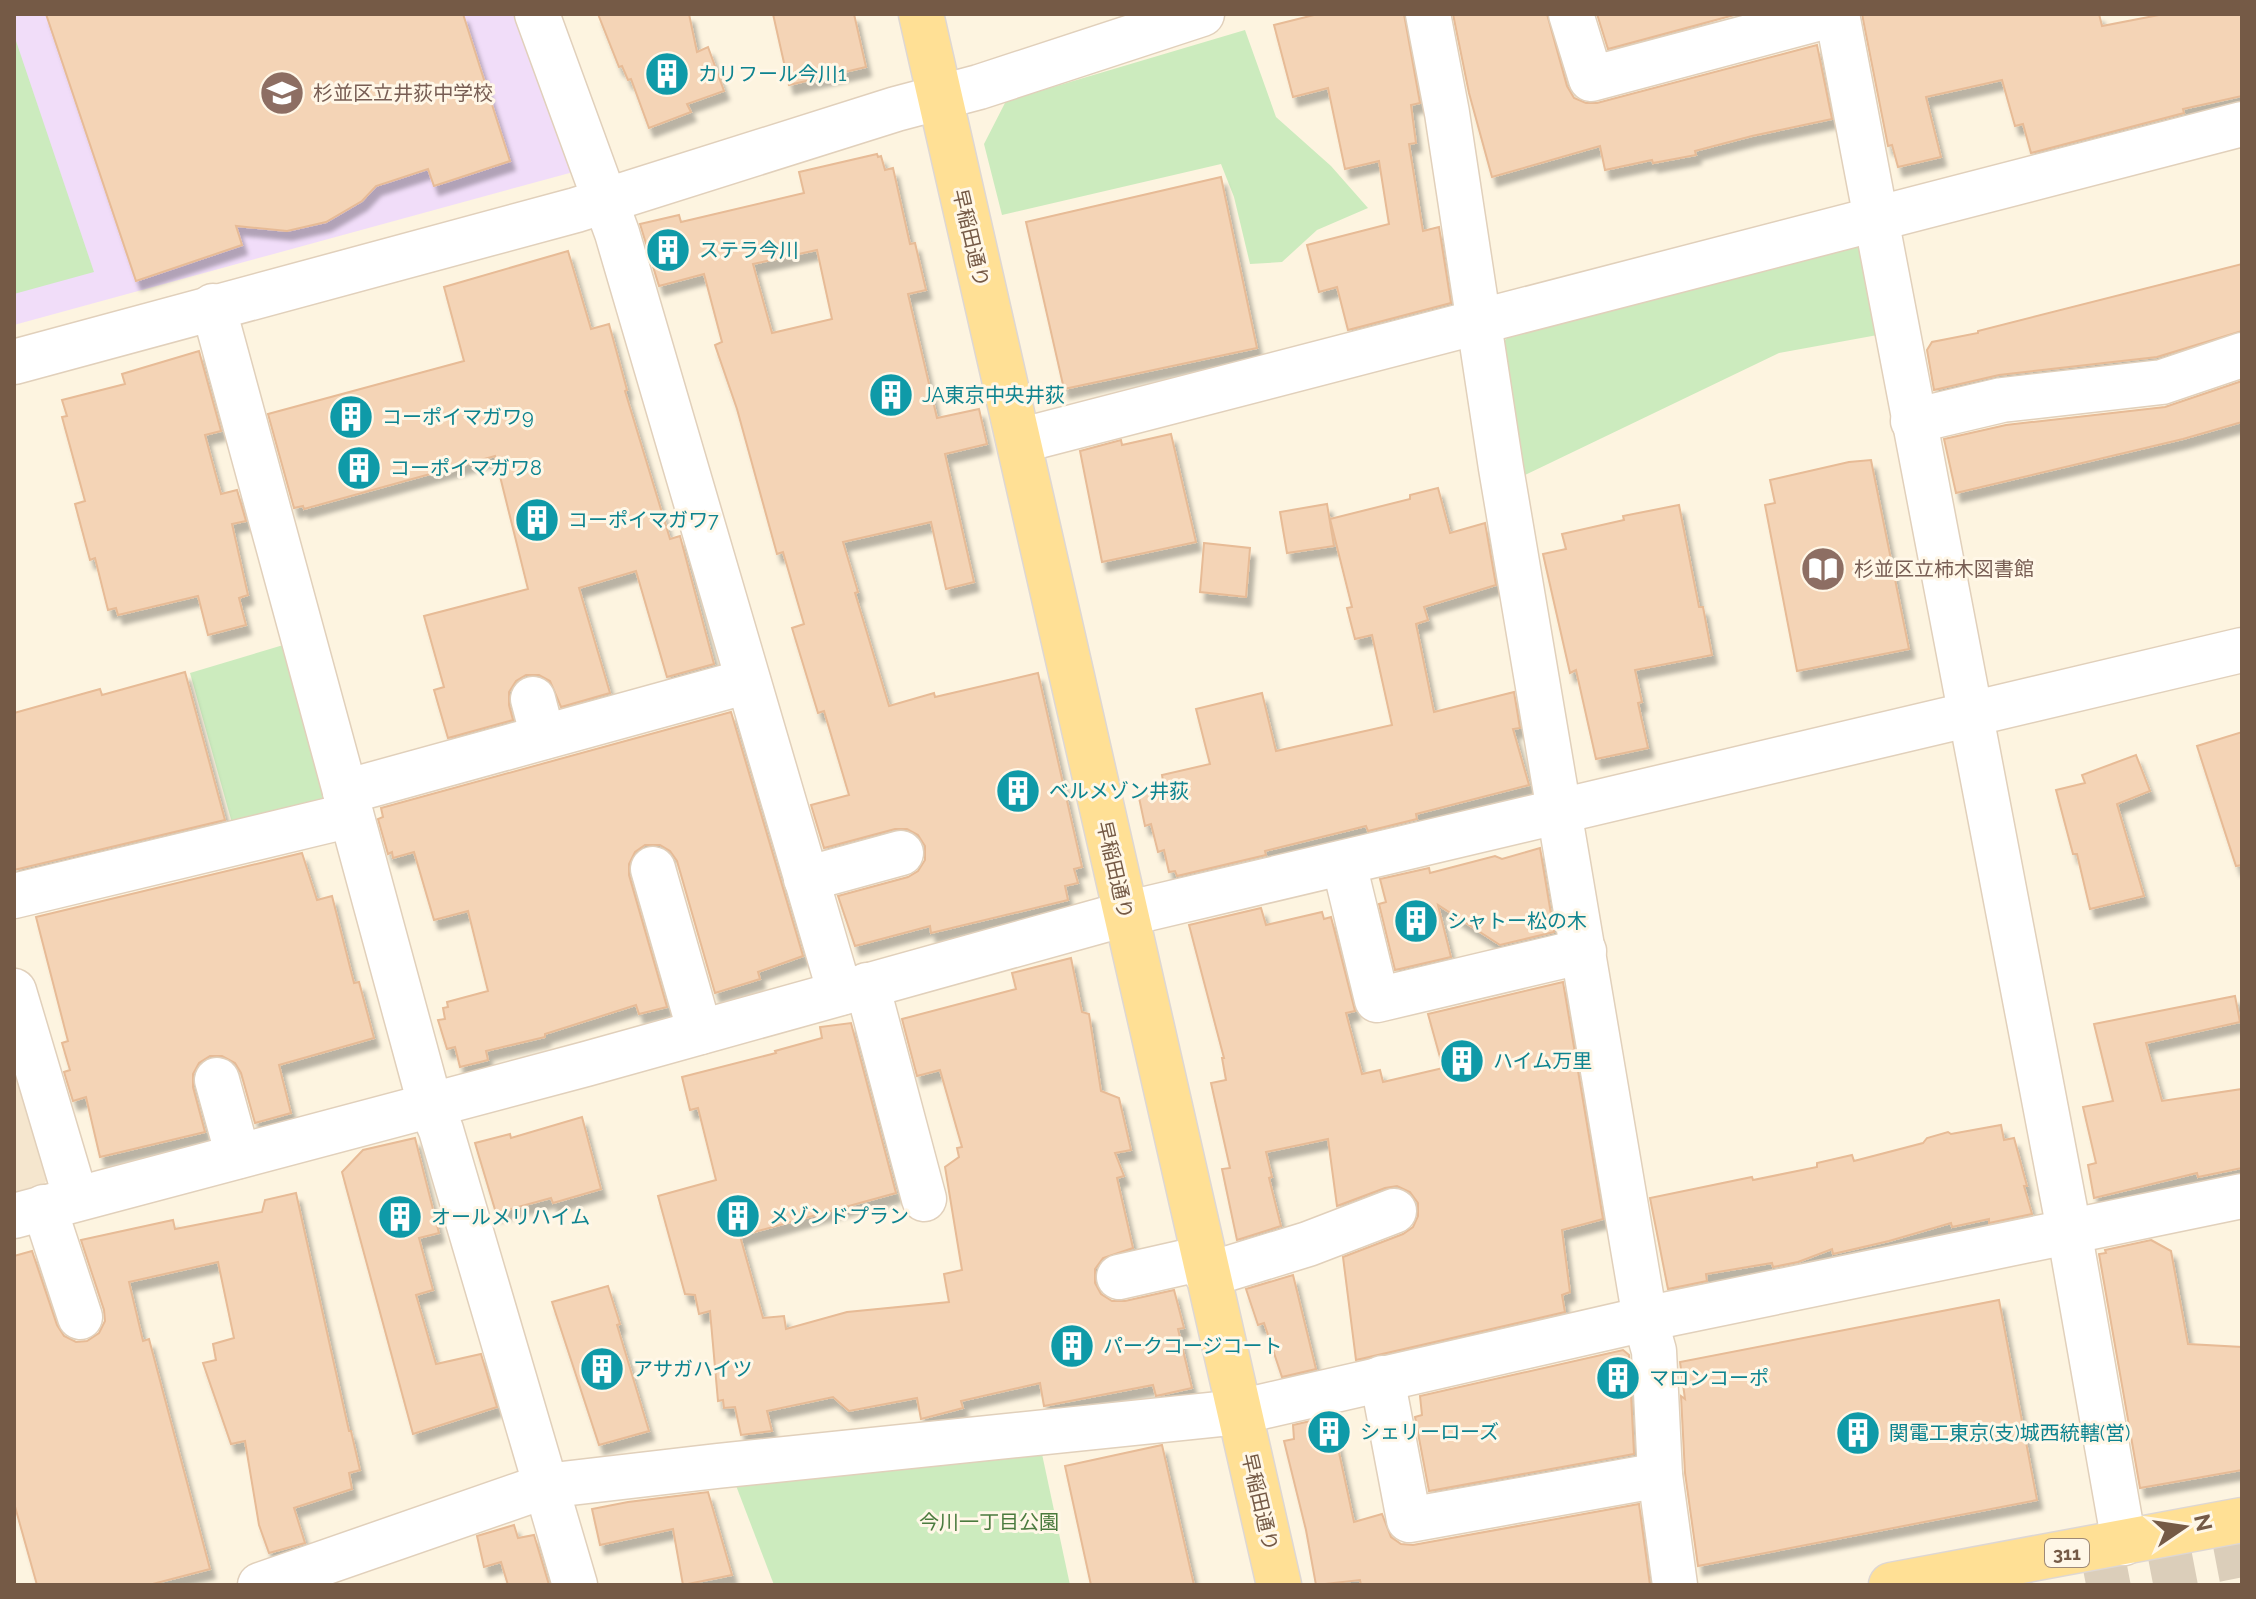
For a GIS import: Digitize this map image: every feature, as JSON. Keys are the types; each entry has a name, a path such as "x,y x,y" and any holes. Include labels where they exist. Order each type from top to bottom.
{"main road":[{"name":"早稲田通り","path":"921,14 1279,1585"},
{"name":"311","path":"1891,1585 2242,1520"}],"street":[{"path":"537,14 606,200 806,879 853,989 924,1199"},
{"path":"14,362 606,200 979,87 1202,14"},
{"path":"1428,14 1447,113 1477,322 1645,1319 1654,1351 1660,1475 1675,1585"},
{"path":"1571,14 1591,79 1836,14 1878,219 1913,421 2069,1230 2124,1543"},
{"path":"1019,441 2242,124"},
{"path":"213,306 430,1104 441,1130 575,1585"},
{"path":"1913,421 2002,400 2162,382 2242,355"},
{"path":"45,1207 700,1032 1125,914 2242,650"},
{"path":"14,896 348,803 538,718 748,681"},
{"path":"806,879 901,853"},
{"path":"1344,864 1377,1000 1584,951"},
{"path":"653,869 700,1032"},
{"path":"14,991 45,1207 80,1317"},
{"path":"217,1080 238,1156"},
{"path":"260,1585 545,1486 1239,1412 1645,1319 2242,1196"},
{"path":"1119,1277 1205,1267 1308,1244 1394,1211"},
{"path":"1382,1378 1409,1520 1660,1475"}],"shaded area":[{"name":"杉並区立井荻中学校","path":"14,14 521,14 577,171 14,325"},
{"path":"14,1029 53,1171 44,1184 14,1192"}],"green space":[{"path":"1245,30 1276,117 1331,166 1368,208 1317,230 1282,262 1250,264 1234,197 1221,164 1002,215 984,144 1006,101"},
{"path":"14,35 94,272 14,294"},
{"path":"1868,244 1883,334 1779,353 1519,478 1499,346 1507,338"},
{"path":"290,643 327,803 234,830 190,673"},
{"name":"今川一丁目公園","path":"1042,1454 1070,1585 774,1585 735,1483"}],"building":[{"name":"杉並区立井荻中学校","path":"46,14 463,14 510,161 434,186 428,169 376,186 362,201 326,222 287,231 236,226 242,245 136,281"},
{"name":"カリフール今川1","path":"598,14 689,14 697,52 708,47 724,91 687,104 691,112 649,128 631,79 628,80 622,66 619,67"},
{"path":"773,14 854,14 866,67 789,85"},
{"path":"1318,14 1404,14 1420,103 1411,105 1416,143 1409,144 1423,231 1439,227 1451,303 1348,330 1337,287 1319,292 1307,245 1389,224 1379,161 1345,169 1328,88 1293,97 1274,25"},
{"path":"1453,14 1547,14 1567,86 1574,98 1586,103 1597,103 1817,45 1832,119 1752,136 1695,151 1696,155 1653,163 1652,160 1605,170 1600,146 1492,177 1469,93"},
{"path":"1597,14 1738,14 1608,49"},
{"path":"1862,14 2099,14 2102,26 2164,14 2242,14 2242,96 2183,109 2184,113 2031,153 2023,124 2015,126 2002,80 1926,97 1941,157 1898,167 1892,145 1888,146"},
{"path":"877,154 881,156 885,170 893,168 910,244 915,243 926,290 908,294 937,418 979,409 987,444 945,454 974,582 946,589 931,522 843,542 889,706 934,693 935,697 1038,673 1082,867 1074,869 1078,883 1065,886 1068,900 931,933 930,926 855,946 838,896 908,877 918,871 925,860 925,846 918,835 907,829 895,829 824,848 811,805 849,795 824,711 818,713 792,628 804,624 783,552 777,554 737,409 715,345 722,342 704,274 659,286 640,224 679,215 681,222 804,193 799,172","holes":["817,250 832,319 772,333 753,264"]},
{"path":"1221,177 1257,348 1064,389 1026,222"},
{"path":"568,251 591,329 609,324 625,391 670,539 680,536 714,664 667,677 636,571 579,588 610,693 561,707 550,681 539,675 526,675 516,681 509,692 513,720 448,738 434,690 444,687 424,616 528,589 495,456 304,509 303,506 294,508 268,414 464,361 444,287"},
{"path":"2242,264 2242,331 2157,357 1999,375 1934,390 1927,350 1932,342 1978,333"},
{"path":"199,351 221,431 205,435 221,494 237,490 246,521 232,524 248,595 239,598 246,625 208,635 198,596 118,615 116,608 108,610 95,558 90,560 75,504 85,501 62,417 67,416 62,400 125,384 122,374"},
{"path":"2242,381 2242,422 1956,493 1944,439 2006,425 2165,407"},
{"path":"1171,434 1196,542 1102,562 1080,451 1121,440 1122,445"},
{"path":"1871,460 1909,649 1797,671 1765,505 1775,503 1770,480"},
{"path":"1438,488 1450,533 1485,523 1496,585 1424,607 1428,620 1416,624 1434,712 1514,692 1520,728 1513,729 1529,785 1416,814 1417,819 1368,831 1366,826 1265,851 1266,855 1177,876 1175,871 1169,872 1164,850 1158,852 1151,824 1145,826 1138,793 1164,787 1162,775 1210,764 1196,709 1262,693 1276,751 1392,725 1372,635 1355,639 1347,608 1352,607 1330,519 1410,499 1410,495"},
{"path":"1327,504 1334,546 1287,553 1280,512"},
{"path":"1679,505 1712,655 1635,670 1642,702 1638,703 1648,748 1596,759 1576,670 1570,673 1543,554 1566,549 1562,534 1624,520 1623,516"},
{"path":"1204,543 1250,548 1246,597 1200,592"},
{"path":"185,672 225,820 14,870 14,713 100,689 102,695"},
{"path":"731,712 803,956 758,972 760,979 715,993 677,861 670,851 660,845 645,845 635,852 629,864 629,875 667,1007 639,1014 636,1005 545,1034 545,1037 486,1051 488,1060 460,1067 455,1047 447,1049 438,1020 445,1019 443,1008 448,1007 447,1002 488,991 468,911 434,920 414,852 393,858 392,852 388,854 378,819 383,817 381,808"},
{"path":"2242,732 2242,865 2236,866 2197,746"},
{"path":"2136,755 2150,791 2117,804 2144,896 2090,909 2077,854 2073,854 2056,790 2085,783 2082,775"},
{"path":"1540,848 1554,932 1500,945 1438,905 1451,957 1395,970 1379,904 1386,902 1380,879 1429,868 1430,873"},
{"path":"302,853 317,900 332,896 354,983 359,982 374,1038 279,1065 291,1113 255,1123 241,1073 235,1063 222,1056 210,1056 199,1063 193,1074 193,1087 205,1132 100,1157 86,1097 73,1101 64,1072 70,1070 62,1043 68,1041 36,917"},
{"path":"1261,908 1266,925 1322,912 1324,919 1331,917 1355,1011 1346,1013 1362,1074 1380,1070 1383,1082 1443,1068 1428,1014 1563,982 1603,1219 1562,1230 1570,1292 1562,1295 1565,1312 1356,1360 1343,1257 1403,1234 1413,1227 1418,1216 1418,1203 1410,1192 1397,1186 1337,1206 1328,1139 1266,1152 1281,1226 1237,1240 1222,1169 1230,1168 1211,1083 1226,1080 1224,1058 1189,925"},
{"path":"1071,958 1082,1012 1089,1014 1101,1091 1119,1098 1131,1150 1115,1153 1124,1176 1117,1178 1133,1248 1103,1258 1095,1269 1095,1283 1101,1294 1112,1301 1174,1290 1184,1328 1178,1329 1192,1388 1156,1396 1153,1385 1044,1406 1040,1383 961,1401 963,1408 921,1419 917,1398 849,1411 833,1397 767,1411 772,1431 741,1435 735,1407 724,1408 723,1400 718,1401 710,1311 699,1314 695,1295 685,1294 658,1196 716,1180 698,1108 690,1110 682,1077 776,1053 822,1038 820,1027 851,1023 896,1193 740,1236 763,1318 784,1316 786,1329 847,1312 949,1302 944,1274 962,1270 945,1167 959,1157 957,1148 962,1147 940,1070 917,1076 902,1019 1016,989 1012,973"},
{"path":"2235,996 2240,1022 2146,1043 2162,1101 2242,1089 2242,1168 2198,1177 2197,1173 2094,1198 2088,1165 2096,1163 2083,1107 2113,1101 2094,1024"},
{"path":"582,1117 601,1189 553,1203 551,1198 496,1213 475,1143 510,1134 511,1138"},
{"path":"2001,1125 2004,1140 2014,1138 2032,1214 1989,1223 1989,1219 1952,1227 1951,1223 1833,1254 1832,1249 1798,1262 1706,1274 1707,1281 1668,1289 1650,1198 1817,1167 1817,1163 1852,1155 1854,1161 1923,1143 1927,1138 1948,1132"},
{"path":"415,1138 439,1233 419,1238 433,1290 416,1295 436,1364 481,1354 497,1407 413,1434 342,1172 363,1150"},
{"path":"296,1193 360,1470 349,1473 352,1489 294,1508 305,1543 269,1553 259,1525 245,1441 231,1444 203,1363 216,1360 213,1344 234,1338 218,1262 129,1282 143,1341 149,1339 210,1569 149,1585 37,1585 14,1503 14,1256 32,1251 57,1325 64,1336 76,1342 87,1341 99,1333 105,1321 81,1240 173,1220 175,1229 262,1212 265,1200"},
{"path":"2151,1240 2171,1251 2188,1344 2242,1347 2242,1470 2140,1488 2099,1254"},
{"path":"1293,1275 1316,1369 1282,1377 1264,1323 1258,1325 1246,1289"},
{"name":"アサガハイツ","path":"608,1286 649,1431 599,1445 552,1302"},
{"name":"関電工東京(支)城西統轄(営)","path":"1999,1300 2037,1500 1698,1566 1685,1473 1681,1396 1685,1399 1680,1362"},
{"path":"1623,1350 1629,1355 1634,1454 1429,1491 1415,1417 1422,1415 1420,1396"},
{"path":"1328,1417 1332,1420 1354,1522 1382,1514 1391,1537 1401,1544 1413,1545 1639,1504 1650,1585 1361,1585 1360,1580 1316,1585 1284,1441 1294,1439 1293,1425"},
{"path":"1162,1445 1194,1585 1091,1585 1065,1466"},
{"path":"708,1492 732,1575 683,1585 673,1529 600,1545 592,1509"},
{"path":"514,1525 518,1538 534,1535 549,1585 508,1585 501,1562 484,1567 477,1536"}],"tunnel":[{"path":"2086,1585 2242,1555"}],"place":[{"name":"カリフール今川1","path":"667,74"},
{"name":"杉並区立井荻中学校","path":"282,93"},
{"name":"ステラ今川","path":"668,250"},
{"name":"JA東京中央井荻","path":"891,395"},
{"name":"コーポイマガワ9","path":"351,417"},
{"name":"コーポイマガワ8","path":"359,468"},
{"name":"コーポイマガワ7","path":"537,520"},
{"name":"杉並区立柿木図書館","path":"1823,569"},
{"name":"ベルメゾン井荻","path":"1018,791"},
{"name":"シャトー松の木","path":"1416,921"},
{"name":"ハイム万里","path":"1462,1061"},
{"name":"メゾンドプラン","path":"738,1216"},
{"name":"オールメリハイム","path":"400,1217"},
{"name":"パークコージコート","path":"1072,1346"},
{"name":"アサガハイツ","path":"602,1369"},
{"name":"マロンコーポ","path":"1618,1378"},
{"name":"シェリーローズ","path":"1329,1432"},
{"name":"関電工東京(支)城西統轄(営)","path":"1858,1433"}]}
